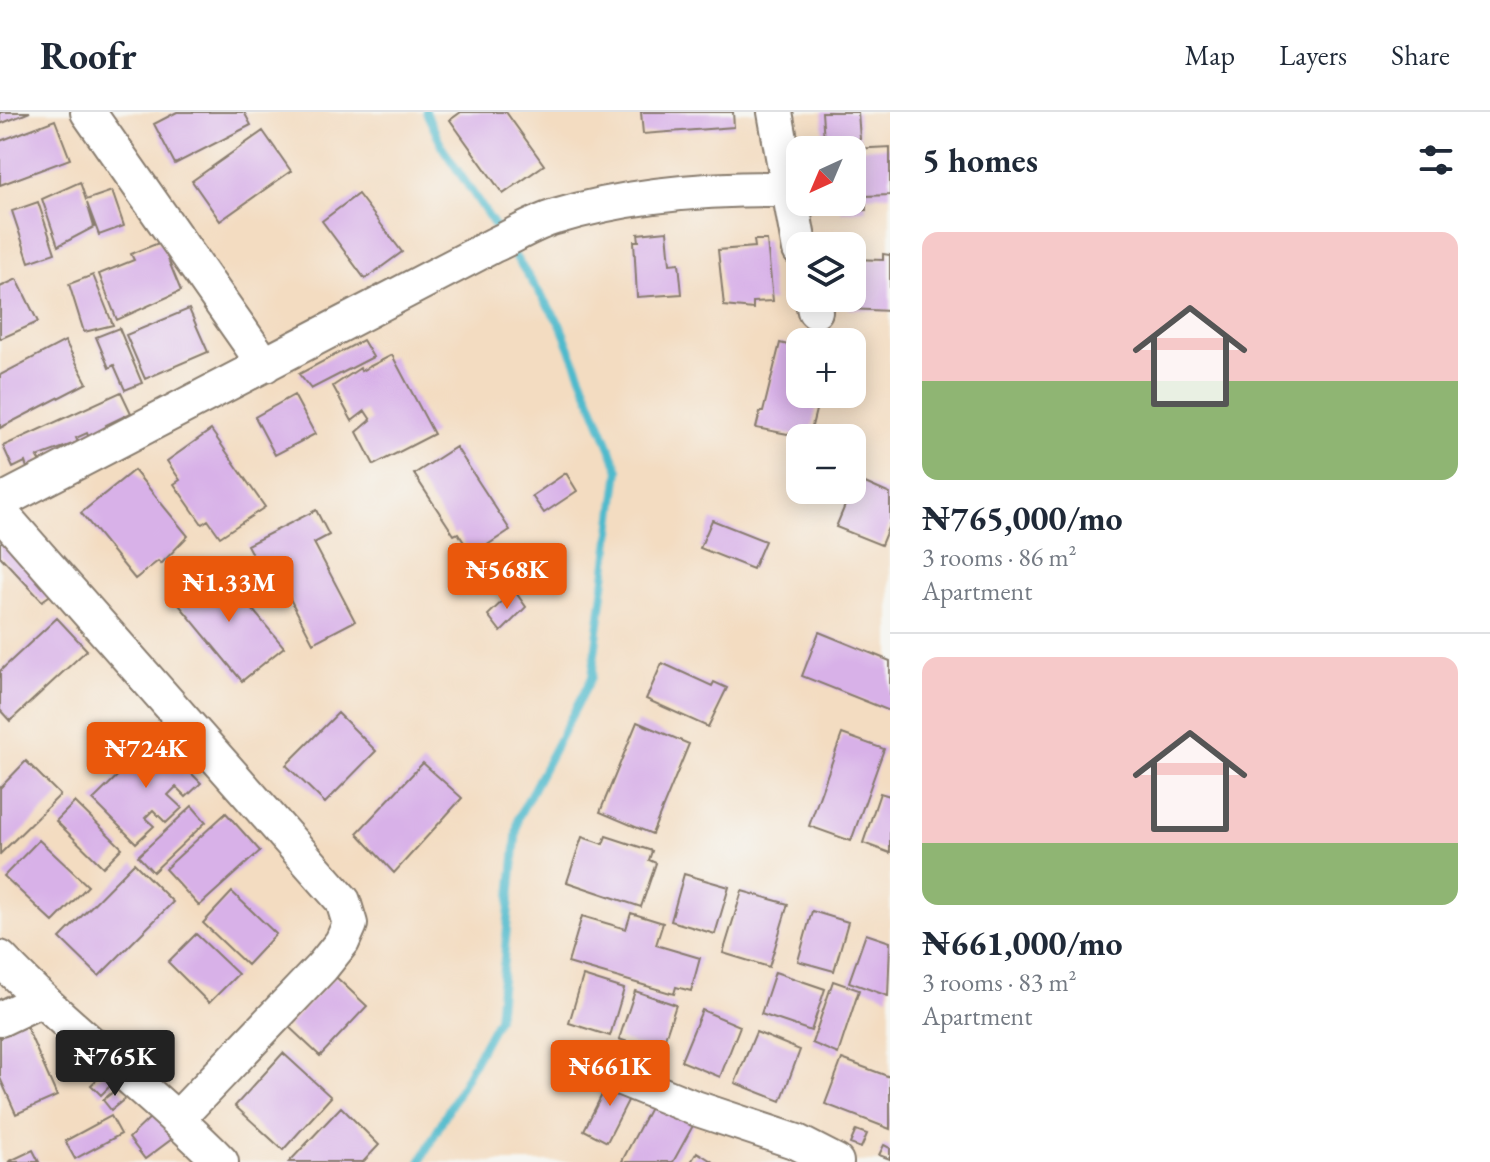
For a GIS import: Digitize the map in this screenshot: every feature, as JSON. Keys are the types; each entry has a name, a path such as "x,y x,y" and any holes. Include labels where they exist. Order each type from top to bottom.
{"street":[{"path":"88,112 265,365"},
{"path":"775,112 786,183"},
{"path":"0,502 494,245 555,217 660,196 731,188 786,189"},
{"path":"0,512 343,901 350,924 342,942 322,967 177,1119"},
{"path":"0,958 40,1000 177,1119 221,1162"},
{"path":"0,1019 40,1000"},
{"path":"599,1069 692,1107 797,1142 836,1162"}],"building":[{"path":"0,112 30,112 0,124"},
{"path":"177,112 244,112 251,125 175,164 154,124"},
{"path":"461,112 506,112 544,165 503,194 450,120"},
{"path":"641,112 733,112 734,127 643,134"},
{"path":"822,112 858,112 860,136 824,136"},
{"path":"55,120 70,159 0,185 0,141"},
{"path":"263,131 291,171 220,221 192,181"},
{"path":"890,147 890,195 866,196 866,148"},
{"path":"80,182 86,200 112,191 124,226 99,235 87,203 94,227 58,246 42,199"},
{"path":"358,194 402,252 365,279 322,221"},
{"path":"38,202 55,253 29,262 12,211"},
{"path":"667,231 670,264 679,263 682,294 637,297 634,241 639,241 638,234"},
{"path":"754,240 767,240 773,301 753,302 753,309 724,306 718,250 755,247"},
{"path":"161,242 181,291 117,320 99,274 134,260 131,254"},
{"path":"883,254 890,255 890,311 866,310 866,259 883,260"},
{"path":"93,275 113,325 84,332 69,284"},
{"path":"17,279 38,322 0,339 0,287"},
{"path":"189,309 208,352 145,379 126,335"},
{"path":"119,328 142,383 125,390 114,365 109,368 96,337"},
{"path":"363,340 373,357 311,389 299,374"},
{"path":"65,341 87,383 0,428 0,375"},
{"path":"780,343 786,344 786,408 816,408 812,424 786,424 786,434 756,428 760,412 763,412"},
{"path":"392,355 434,434 374,465 357,432 371,420 365,411 352,421 333,386 360,368 361,371"},
{"path":"121,392 131,413 106,425 108,429 89,438 87,433 76,438 78,442 37,457 40,462 27,468 25,462 13,468 3,446"},
{"path":"294,395 315,434 275,455 255,417"},
{"path":"211,430 265,507 220,537 208,520 202,524 174,484 180,480 167,461"},
{"path":"456,447 510,530 472,555 458,533 454,535 414,474"},
{"path":"134,470 188,536 161,564 158,561 135,579 81,513"},
{"path":"566,473 577,491 544,513 532,496"},
{"path":"866,483 890,494 890,523 881,545 836,527 846,504 866,504"},
{"path":"316,510 329,535 314,543 355,621 313,643 273,566 261,572 247,545"},
{"path":"712,520 765,541 753,569 700,548"},
{"path":"12,535 59,589 42,601 0,556 0,543"},
{"path":"216,566 284,647 242,681 175,600"},
{"path":"514,590 526,607 501,632 488,615"},
{"path":"57,618 87,650 10,721 0,710 0,671"},
{"path":"819,632 890,661 890,711 802,676"},
{"path":"662,663 712,686 714,682 727,688 708,727 646,699"},
{"path":"338,713 376,751 325,803 286,765"},
{"path":"637,722 689,744 652,834 600,812"},
{"path":"842,734 884,749 851,841 809,826"},
{"path":"156,738 201,783 186,797 176,787 168,795 182,808 166,823 153,810 145,818 154,826 136,843 93,800"},
{"path":"26,761 60,795 0,854 0,788"},
{"path":"423,763 462,798 394,873 357,833"},
{"path":"880,793 890,796 890,853 863,843"},
{"path":"75,802 122,848 103,867 56,821"},
{"path":"192,806 206,822 153,872 138,856"},
{"path":"226,813 260,851 199,906 165,869"},
{"path":"606,836 652,851 649,860 656,863 641,907 567,882 582,837 603,844"},
{"path":"39,840 88,886 53,922 4,876"},
{"path":"134,863 173,902 99,976 60,938"},
{"path":"684,874 729,887 715,934 671,921"},
{"path":"742,891 788,904 769,967 723,953"},
{"path":"232,892 276,934 247,965 203,923"},
{"path":"812,911 848,922 834,971 798,961"},
{"path":"631,913 663,923 656,945 700,958 691,991 676,987 674,994 568,963 582,916 626,929"},
{"path":"196,934 238,974 209,1003 168,962"},
{"path":"866,934 890,942 888,996 849,982"},
{"path":"775,972 825,989 811,1031 761,1014"},
{"path":"335,976 367,1006 320,1056 288,1026"},
{"path":"583,976 624,989 610,1036 569,1023"},
{"path":"833,981 859,990 838,1054 812,1043"},
{"path":"635,991 676,1005 660,1053 619,1039"},
{"path":"702,1010 740,1026 720,1077 681,1061"},
{"path":"23,1019 57,1096 16,1114 0,1078 0,1029"},
{"path":"756,1032 800,1050 781,1101 735,1083"},
{"path":"283,1053 331,1097 283,1150 235,1106"},
{"path":"842,1059 890,1077 890,1129 825,1104"},
{"path":"106,1071 115,1081 101,1095 91,1085"},
{"path":"613,1073 636,1085 607,1142 584,1130"},
{"path":"119,1087 127,1097 111,1110 103,1100"},
{"path":"654,1100 695,1122 673,1162 622,1161"},
{"path":"341,1107 379,1145 363,1162 289,1162"},
{"path":"157,1111 176,1136 145,1159 129,1138"},
{"path":"111,1116 121,1134 75,1159 65,1141"},
{"path":"856,1130 867,1134 861,1148 850,1144"},
{"path":"884,1145 890,1148 890,1159 879,1155"},
{"path":"33,1150 39,1162 8,1162"},
{"path":"697,1152 713,1162 691,1162"}],"waterway":[{"path":"426,112 444,150 499,232"},
{"path":"420,1162 498,1018 518,818 592,677 619,470 560,324 509,247"}]}
